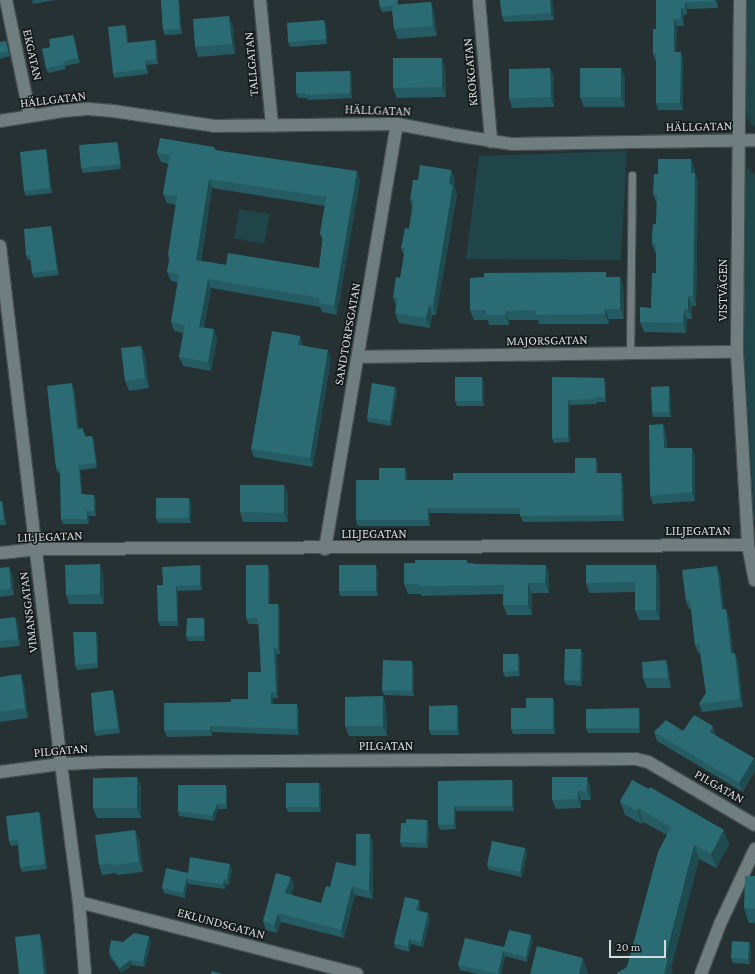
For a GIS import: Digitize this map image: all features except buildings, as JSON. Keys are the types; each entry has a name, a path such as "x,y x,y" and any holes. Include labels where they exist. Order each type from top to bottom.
{"street":[{"name":"EKGATAN","path":"6,0 30,116"},
{"name":"TALLGATAN","path":"260,0 272,125"},
{"name":"KROKGATAN","path":"479,0 491,141"},
{"name":"VISTVÄGEN","path":"740,0 737,352 748,545 755,580"},
{"name":"HÄLLGATAN","path":"0,121 89,109 113,111 214,126 397,124 512,144 755,140"},
{"name":"SANDTORPSGATAN","path":"325,549 397,124"},
{"name":"VIMANSGATAN","path":"0,246 2,280 79,902 85,974"},
{"name":"MAJORSGATAN","path":"358,357 737,352"},
{"name":"LILJEGATAN","path":"0,553 36,549 325,549 748,545"},
{"name":"PILGATAN","path":"0,772 61,764 104,762 636,759 654,766 755,825"},
{"path":"701,974 720,924 755,848"},
{"name":"EKLUNDSGATAN","path":"79,902 356,974"}],"lane":[{"path":"630,354 632,175"}],"shaded area":[{"path":"746,0 755,0 754,127 745,116"},
{"path":"627,151 621,260 466,259 479,156"},
{"path":"747,167 755,176 755,526 744,344 745,207"},
{"path":"239,209 270,214 264,244 234,238"}]}
